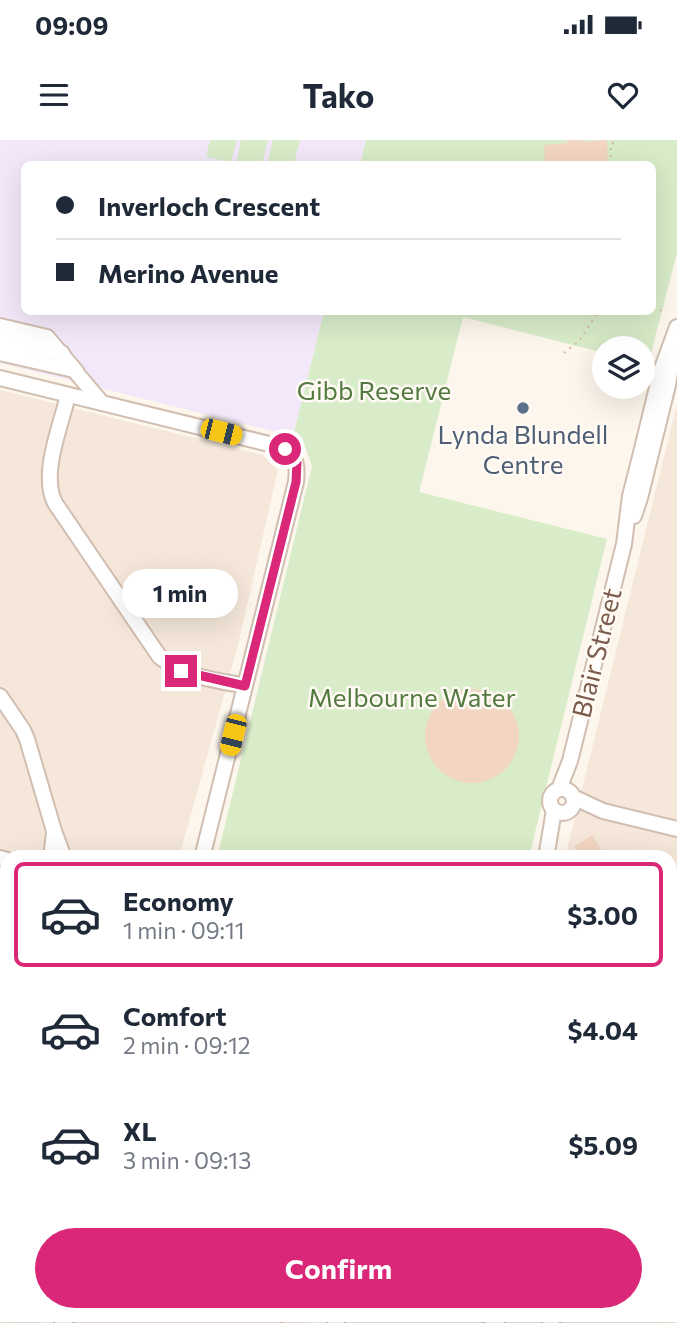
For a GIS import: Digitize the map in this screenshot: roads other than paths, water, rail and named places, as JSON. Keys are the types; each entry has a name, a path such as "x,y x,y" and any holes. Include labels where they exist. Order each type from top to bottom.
{"street":[{"path":"0,326 47,337 102,403"},
{"name":"Blair Street","path":"548,850 565,802 570,761 624,544 640,498 671,374 677,329"},
{"path":"0,340 62,353"},
{"path":"0,353 72,368 78,372"},
{"path":"0,378 277,446 295,457 296,482 204,850"},
{"path":"68,395 49,472 49,487 55,503 166,663 181,671 245,686"},
{"path":"0,696 23,730 61,850"},
{"path":"565,802 677,829"},
{"path":"52,850 54,831"}],"place":[{"name":"Lynda Blundell Centre","path":"523,408"}],"park label":[{"name":"Gibb Reserve","path":"374,391"},
{"name":"Melbourne Water","path":"412,698"}]}
